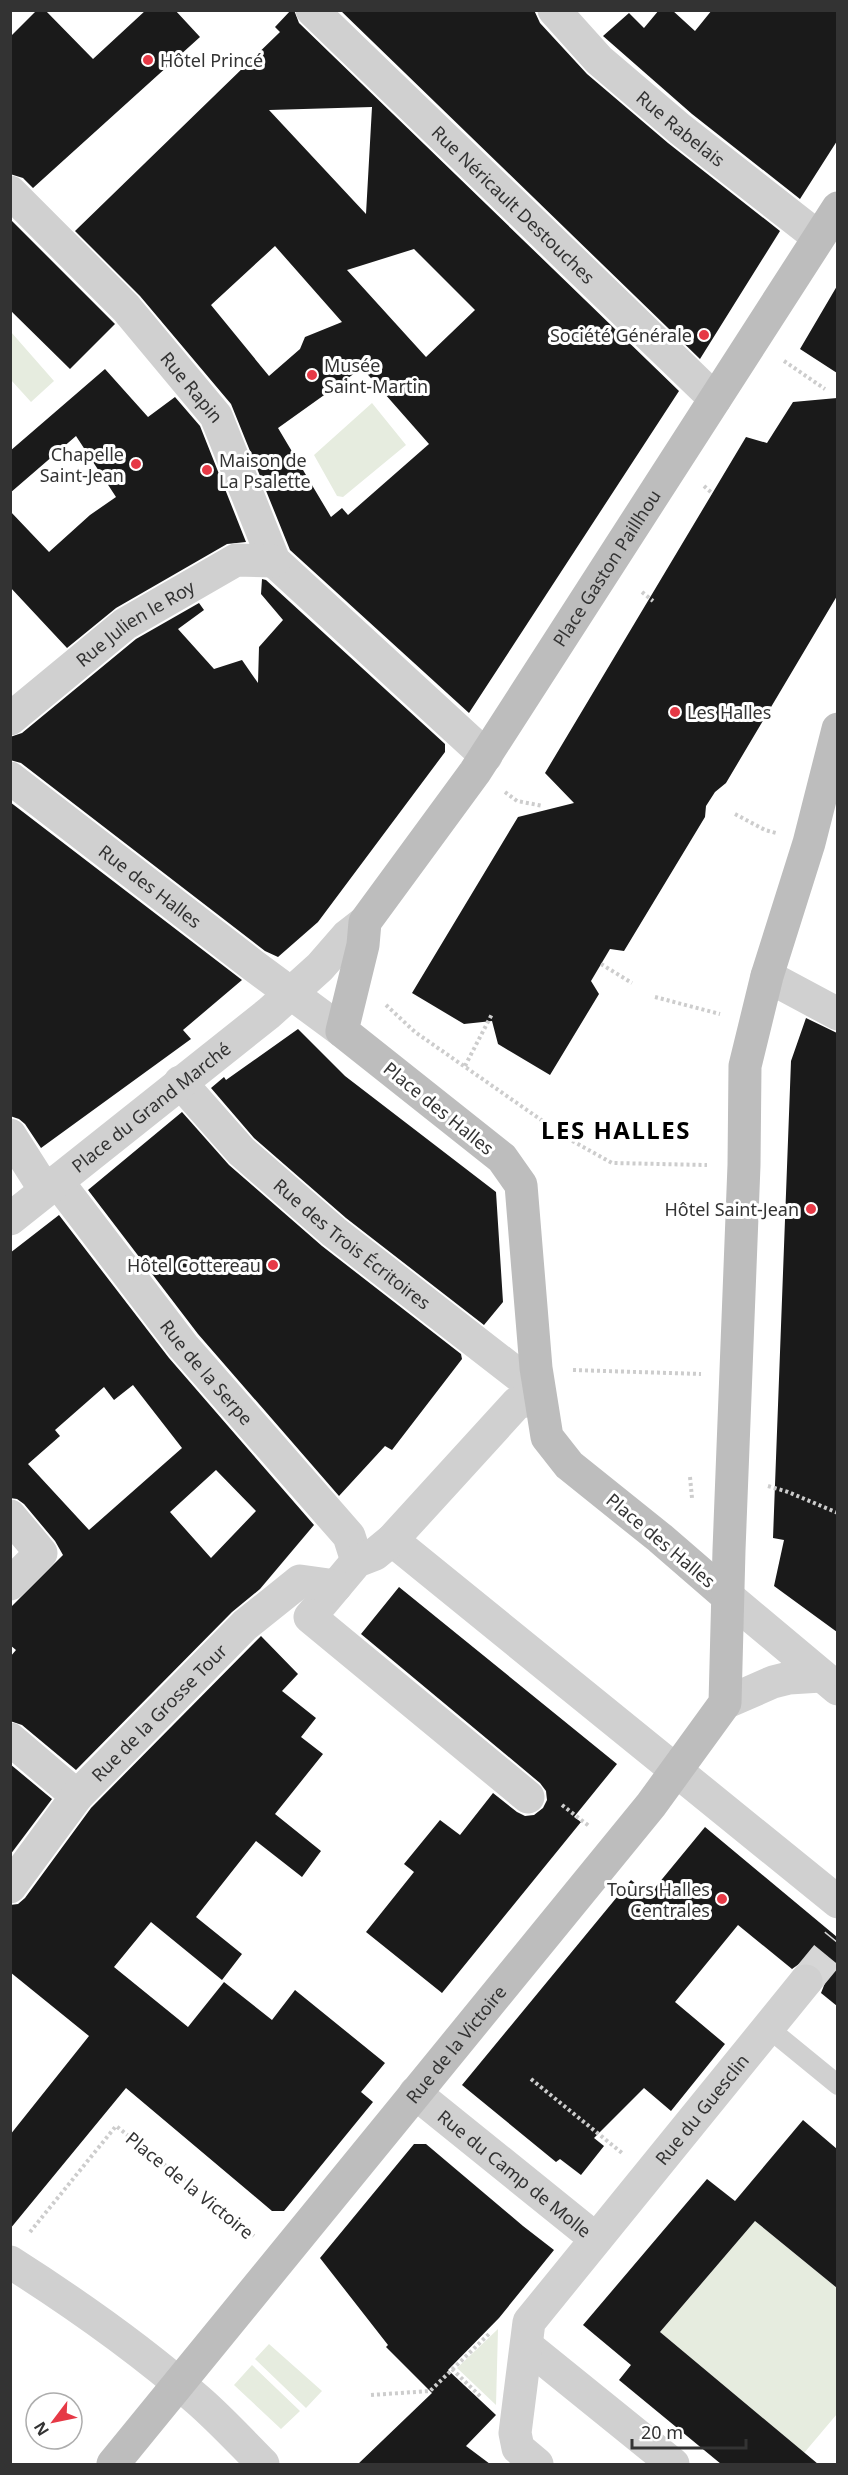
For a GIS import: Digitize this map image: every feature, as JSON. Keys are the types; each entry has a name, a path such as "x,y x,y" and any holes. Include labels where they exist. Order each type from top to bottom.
{"main road":[{"name":"Place Gaston Paillhou","path":"342,1031 363,945 365,922 486,756 837,208"},
{"path":"767,976 809,843 837,729"},
{"name":"Place des Halles","path":"727,1596 744,1188 746,1066 767,976"},
{"name":"Place des Halles","path":"342,1031 502,1158 521,1185 539,1395 547,1437 569,1465 660,1538 727,1596"},
{"path":"725,1704 727,1596"},
{"name":"Rue de la Victoire","path":"113,2464 617,1847 725,1704"}],"street":[{"name":"Rue Néricault Destouches","path":"312,10 715,399"},
{"name":"Rue Rabelais","path":"554,10 599,60 680,129 818,237"},
{"name":"Rue Rapin","path":"10,192 126,308 216,416 274,561 486,756"},
{"name":"Rue Julien le Roy","path":"10,718 125,624 236,560 274,561"},
{"name":"Rue des Halles","path":"10,778 290,993"},
{"name":"Place Gaston Paillhou","path":"290,993 320,967 347,936 365,922"},
{"path":"767,976 837,1014"},
{"name":"Place des Halles","path":"290,993 342,1031"},
{"name":"Place du Grand Marché","path":"10,1219 290,993"},
{"name":"Rue des Trois Écritoires","path":"180,1083 241,1151 334,1232 539,1395"},
{"name":"Rue de la Serpe","path":"10,1136 183,1346 349,1536 357,1561"},
{"path":"528,1797 310,1617 357,1561 375,1554 392,1540 517,1403 539,1395"},
{"path":"10,1516 41,1553 10,1584"},
{"path":"392,1540 677,1769 837,1902"},
{"name":"Rue de la Grosse Tour","path":"10,1887 77,1796 245,1625 300,1581 336,1586"},
{"path":"727,1596 829,1683"},
{"path":"725,1704 773,1682 789,1678 829,1683"},
{"path":"10,1739 77,1796"},
{"name":"Rue du Guesclin","path":"596,2239 806,1981"},
{"name":"Rue du Camp de Molle","path":"415,2093 596,2239 529,2322 515,2433 518,2448 537,2464"},
{"path":"18,2250 77,2305 208,2410 263,2464"},
{"path":"527,2346 673,2464"}],"lane":[{"path":"767,2027 837,2085"}],"path":[{"path":"783,360 825,389"},
{"path":"704,486 713,494"},
{"path":"642,592 653,601"},
{"path":"498,788 517,801 543,806"},
{"path":"735,814 757,826"},
{"path":"601,964 632,983"},
{"path":"655,997 731,1017"},
{"path":"380,1000 415,1032 547,1124"},
{"path":"465,1066 492,1014"},
{"path":"567,1138 612,1163 711,1165"},
{"path":"565,1370 704,1375"},
{"path":"690,1477 692,1504"},
{"path":"767,1485 837,1513"},
{"path":"528,1797 544,1791 617,1847"},
{"path":"531,2079 648,2175"},
{"name":"Place de la Victoire","path":"18,2250 116,2126 282,2258"},
{"path":"371,2395 429,2391 481,2342"},
{"path":"452,2369 479,2395"}],"shaded area":[{"path":"11,332 54,381 31,402 11,380"},
{"path":"372,403 406,445 343,497 337,496 314,455"},
{"path":"755,2221 837,2288 837,2414 804,2453 660,2332"},
{"path":"498,2329 496,2405 457,2368"},
{"path":"269,2344 322,2391 306,2408 255,2359"},
{"path":"252,2365 300,2411 281,2429 234,2385"}],"building":[{"path":"37,10 45,10 93,59 146,10 175,10 200,37 33,188 23,178 10,174 10,37"},
{"path":"291,10 294,10 299,23 679,391 469,713 290,550 231,404 140,296 75,231 280,32 275,27","holes":["372,107 366,214 269,110","275,246 342,322 305,337 300,349 269,376 211,305","414,249 475,310 426,357 347,270","362,368 429,444 348,515 342,508 331,517 278,428"]},
{"path":"340,10 534,10 540,23 587,74 668,143 780,231 700,359"},
{"path":"659,10 672,10 695,31 712,10 837,10 837,141 800,199 692,114 603,36 629,13 644,28"},
{"path":"10,219 115,324 70,369 10,310"},
{"path":"837,286 837,373 800,349"},
{"path":"105,369 148,417 175,397 200,426 246,542 227,544 116,608 67,648 10,587 10,511 49,552 90,515 116,497 76,436 10,493 10,451"},
{"name":"Les Halles","path":"837,398 837,596 726,783 715,792 706,806 705,817 624,951 610,949 591,981 599,994 550,1075 498,1044 492,1021 464,1024 412,993 518,817 574,803 545,773 746,437 767,443 793,402"},
{"path":"262,579 266,580 445,744 445,752 318,922 278,957 265,951 21,763 10,760 10,737 22,733 136,639 199,603 204,610 178,629 214,669 242,660 258,683 259,647 283,620 261,594"},
{"path":"10,802 242,980 183,1030 191,1039 41,1148 25,1124 10,1116"},
{"path":"806,1018 837,1033 837,1632 774,1586 784,1540 773,1538 791,1061"},
{"path":"298,1029 345,1076 496,1192 503,1302 484,1325 346,1218 254,1138 211,1088 224,1077 226,1080"},
{"path":"182,1112 229,1165 322,1246 461,1354 462,1359 392,1450 385,1446 339,1496 198,1334 88,1190"},
{"path":"59,1215 169,1358 314,1525 260,1589 232,1612 76,1770 22,1725 10,1721 10,1657 16,1650 10,1645 10,1608 63,1555 55,1541 24,1504 17,1499 10,1498 10,1253","holes":["133,1385 182,1448 89,1530 28,1464 60,1436 55,1430 104,1387 114,1400","216,1470 256,1511 211,1558 170,1512"]},
{"path":"399,1587 617,1764 574,1817 581,1822 442,1993 366,1932 414,1872 404,1864 440,1820 460,1835 493,1793 525,1816 534,1815 543,1808 547,1800 546,1791 540,1783 361,1634"},
{"path":"261,1636 298,1674 282,1691 316,1718 301,1737 323,1754 275,1814 321,1851 302,1877 256,1841 196,1917 242,1954 222,1980 151,1922 114,1967 188,2027 224,1982 272,2020 295,1990 385,2063 361,2092 373,2102 284,2211 272,2211 126,2088 10,2229 10,2135 89,2036 10,1972 10,1905 18,1904 25,1898 91,1808"},
{"path":"10,1764 52,1799 10,1855"},
{"path":"705,1827 837,1937 837,2006 821,1993 825,1983 824,1975 818,1967 808,1962 792,1969 738,1925 675,2002 725,2044 671,2111 644,2088 594,2138 604,2146 581,2175 560,2159 556,2162 462,2085 631,1880 649,1895"},
{"path":"803,2120 837,2149 837,2288 755,2221 660,2332 818,2464 721,2464 619,2380 631,2365 583,2325 707,2179 735,2201"},
{"path":"414,2144 426,2144 554,2250 499,2318 448,2370 496,2415 466,2446 490,2464 358,2464 432,2393 386,2347 388,2345 320,2258"}],"tunnel":[{"path":"806,1981 838,1942"}],"place":[{"name":"Hôtel Princé","path":"148,60"},
{"name":"Société Générale","path":"704,335"},
{"name":"Musée Saint-Martin","path":"312,375"},
{"name":"Chapelle Saint-Jean","path":"136,464"},
{"name":"Maison de La Psalette","path":"207,470"},
{"name":"Les Halles","path":"675,712"},
{"name":"Hôtel Saint-Jean","path":"811,1209"},
{"name":"Hôtel Cottereau","path":"273,1265"},
{"name":"Tours Halles Centrales","path":"722,1899"}],"district":[{"name":"LES HALLES","path":"616,1129"}]}
